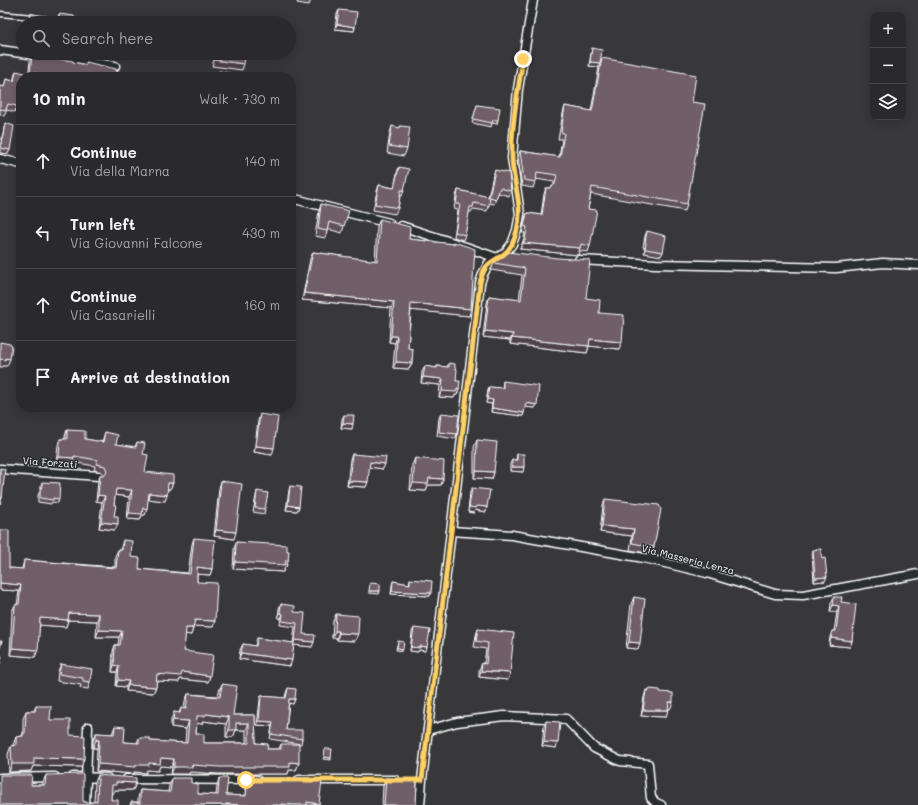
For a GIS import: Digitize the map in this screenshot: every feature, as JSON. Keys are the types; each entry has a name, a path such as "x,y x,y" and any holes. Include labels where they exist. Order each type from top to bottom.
{"street":[{"path":"420,805 414,780 428,730 480,283 482,274 489,263 505,253 512,244 517,230 520,214 512,158 518,89 533,0"},
{"path":"0,50 16,52"},
{"path":"72,60 115,66"},
{"path":"0,159 16,163"},
{"path":"296,199 400,226 466,246 496,258"},
{"path":"505,253 517,255"},
{"path":"570,260 656,264 836,268 883,263 918,265"},
{"name":"Via Forzati","path":"0,469 99,476"},
{"name":"Via Masseria Lenza","path":"451,531 512,536 644,558 707,573 775,594 803,595 918,574"},
{"path":"428,730 457,722 504,716 566,719 594,748 620,761 648,764 651,798 656,804 661,805"},
{"path":"85,805 88,727"},
{"path":"0,778 85,776 117,779 262,780"},
{"path":"294,780 414,780"}],"lane":[{"path":"0,14 25,16"}],"building":[{"path":"339,10 357,12 355,27 337,24"},
{"path":"31,14 45,16 31,16"},
{"path":"59,14 74,16 59,16"},
{"path":"592,48 602,50 600,63 590,62"},
{"path":"602,58 696,75 692,102 705,104 687,204 592,187 588,209 597,210 590,246 581,244 580,248 523,243 523,241 525,241 527,227 524,226 527,213 542,215 546,188 550,188 555,184 557,175 537,172 536,182 524,180 520,151 560,157 564,133 561,132 565,106 592,111"},
{"path":"31,60 66,60 86,65 86,62 116,69 116,71 118,71 118,72 30,72"},
{"path":"214,60 245,60 244,64"},
{"path":"16,71 20,72 16,72 16,106 8,104 6,110 0,109 0,86 4,87 6,79 14,81"},
{"path":"477,105 500,108 498,120 493,120 492,123 473,119"},
{"path":"5,123 14,126 10,150 1,148"},
{"path":"392,126 400,128 400,126 410,127 407,149 389,146"},
{"path":"399,167 409,169 404,190 401,190 398,208 375,204 379,185 394,188"},
{"path":"495,170 509,173 511,191 500,188 496,199 490,197 489,206 474,203 473,207 470,207 465,235 455,232 460,204 456,204 458,190 489,197"},
{"path":"321,204 349,211 344,226 329,222 327,231 318,229"},
{"path":"380,219 410,227 409,239 454,244 454,242 475,249 471,309 411,303 408,348 413,349 412,363 396,362 397,336 391,336 394,302 304,293 313,252 377,261"},
{"path":"647,231 666,236 663,252 645,249"},
{"path":"508,252 557,258 590,260 586,298 600,300 599,313 624,315 622,342 590,339 589,346 512,338 513,334 485,331 489,296 521,300 525,268 494,263"},
{"path":"0,342 10,344 12,346 10,359 0,359"},
{"path":"449,363 455,364 455,368 457,369 456,381 460,381 459,389 457,388 456,392 442,391 443,379 423,377 425,366 437,368 437,366 449,367"},
{"path":"503,381 539,386 537,405 526,403 524,413 492,408 493,400 487,399 489,387 503,388"},
{"path":"441,413 459,415 457,434 439,432"},
{"path":"260,414 278,417 274,448 256,446"},
{"path":"344,415 354,415 353,424 343,423"},
{"path":"67,430 85,431 85,439 103,442 105,432 118,435 116,444 136,447 137,442 145,443 143,454 148,455 145,472 173,475 173,483 168,483 167,495 149,493 147,509 143,508 142,514 129,513 132,490 116,489 114,516 118,516 118,524 101,522 105,496 98,495 100,475 104,475 107,471 105,466 96,464 97,460 74,456 74,458 59,457 60,439 67,439"},
{"path":"477,440 497,442 494,472 476,471"},
{"path":"352,454 386,457 385,464 370,462 368,482 349,481"},
{"path":"517,454 524,454 524,467 512,467 512,460 517,460"},
{"path":"415,458 444,461 443,479 429,478 428,484 413,483"},
{"path":"0,468 5,469 2,498 0,498"},
{"path":"221,481 242,484 236,532 216,530"},
{"path":"42,482 60,483 59,499 53,498 53,500 40,498"},
{"path":"290,486 301,487 299,507 288,505"},
{"path":"472,488 490,490 487,507 469,507"},
{"path":"257,491 268,493 265,509 255,508"},
{"path":"605,499 659,505 661,509 654,547 632,543 634,529 602,526"},
{"path":"0,530 9,530 9,568 23,569 24,560 116,568 118,550 122,550 123,540 132,541 131,557 140,558 139,569 190,574 194,538 215,540 212,569 197,567 197,582 217,583 215,621 195,620 193,628 186,628 184,651 213,655 210,676 182,672 181,676 157,674 156,687 128,685 129,681 118,680 119,666 114,665 115,645 120,645 122,631 99,630 99,614 69,613 68,620 40,618 38,650 12,648 15,605 19,604 21,585 0,583"},
{"path":"236,542 287,545 287,551 289,551 288,561 286,560 285,565 235,562"},
{"path":"821,549 822,559 825,558 827,577 815,578 813,550"},
{"path":"410,579 432,581 431,593 392,591 393,581 410,584"},
{"path":"370,583 380,584 380,591 369,591"},
{"path":"634,597 645,599 640,643 629,642"},
{"path":"834,597 842,597 841,602 856,604 852,641 831,638 832,631 836,631 839,606 833,605"},
{"path":"281,604 295,606 294,612 305,613 303,634 315,635 314,642 295,640 297,623 282,621 283,614 280,613"},
{"path":"336,614 359,616 358,634 339,633 339,631 335,631"},
{"path":"414,628 430,630 427,647 411,647"},
{"path":"478,629 514,633 510,673 481,671 482,663 486,664 488,643 476,641"},
{"path":"257,638 294,643 292,660 241,653 243,644 256,646"},
{"path":"398,641 404,642 403,649 397,648"},
{"path":"61,664 92,669 90,682 83,681 83,678 59,674"},
{"path":"222,684 237,686 233,715 255,715 256,743 268,744 267,749 281,749 281,744 299,744 299,763 290,762 290,767 220,767 192,765 192,767 174,767 174,759 161,758 160,764 149,763 149,765 136,765 136,767 98,764 99,740 96,740 96,733 114,734 115,726 125,727 124,742 139,743 139,738 150,738 150,741 187,743 189,721 173,720 174,712 180,713 181,708 186,709 188,694 220,697","holes":["206,714 229,717 229,730 236,730 236,723 249,723 249,743 204,743 204,734 196,734 197,716 205,716"]},
{"path":"288,688 296,689 295,699 289,699 286,730 302,730 302,739 271,734 273,722 259,721 261,696 286,698"},
{"path":"649,689 673,693 673,702 669,702 668,710 643,710 646,690 649,691"},
{"path":"36,706 51,706 50,720 70,720 70,735 85,736 84,759 34,758 34,764 12,764 11,746 16,745 16,737 23,736 23,733 25,733 26,711 35,711"},
{"path":"546,721 560,722 558,743 544,742"},
{"path":"325,749 332,749 331,758 324,757"},
{"path":"83,774 83,801 88,803 97,801 98,775 136,778 136,783 116,782 116,785 112,785 111,800 118,800 118,805 0,805 0,775 32,775 31,785 45,785 46,775"},
{"path":"172,778 191,778 191,783 198,784 198,794 218,795 219,778 228,778 226,795 246,796 248,778 310,778 310,781 322,781 319,804 307,802 307,805 131,805 131,802 140,803 140,790 170,792"},
{"path":"386,778 417,780 416,805 384,805"}],"route":[{"path":"246,780 422,780 480,283 482,274 489,263 505,253 512,244 517,230 520,214 512,158 518,89 523,59"}]}
